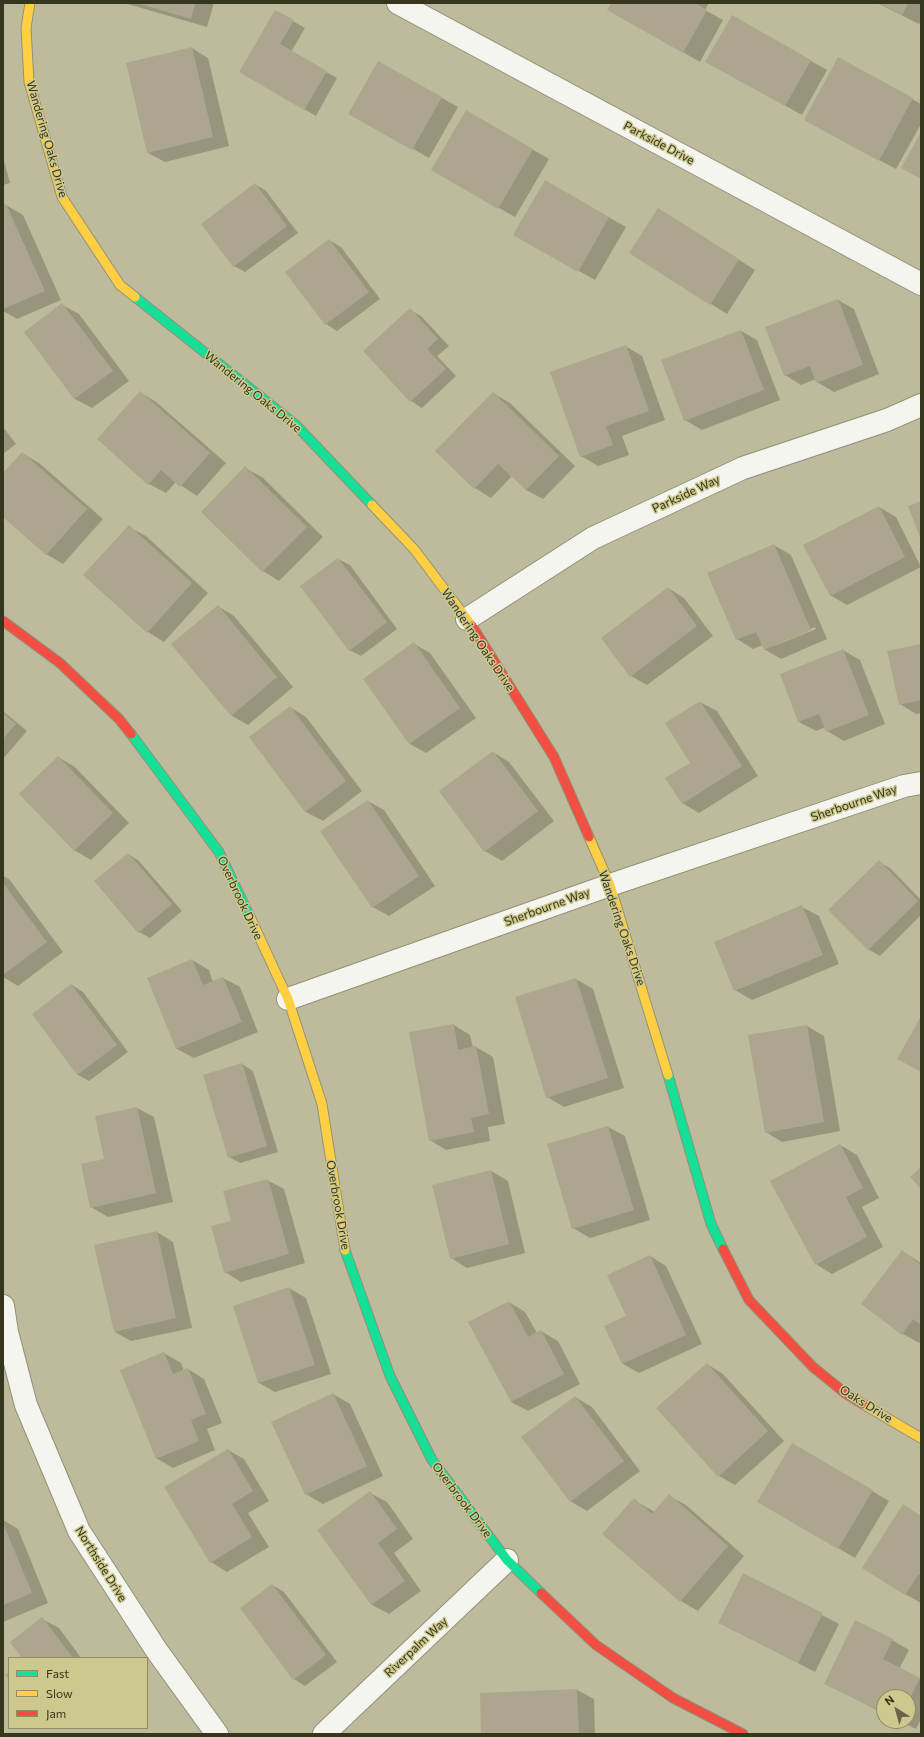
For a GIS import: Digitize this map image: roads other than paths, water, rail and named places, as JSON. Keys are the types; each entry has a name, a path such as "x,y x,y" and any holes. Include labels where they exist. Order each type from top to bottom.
{"street":[{"name":"Wandering Oaks Drive","path":"30,3 26,28 29,82 62,197 120,286 296,425 414,549 467,619 554,757 610,885 641,983 711,1224 749,1300 813,1367"},
{"name":"Parkside Drive","path":"398,3 921,284"},
{"name":"Parkside Way","path":"467,619 593,538 743,468 886,420 921,405"},
{"name":"Overbrook Drive","path":"3,620 65,668 119,719 219,852 288,999 322,1104 345,1251 390,1376 432,1460 508,1560 596,1645 673,1698 743,1734"},
{"name":"Sherbourne Way","path":"288,999 610,885 904,786 921,783"},
{"name":"Northside Drive","path":"3,1306 7,1332 26,1405 78,1531 156,1651 217,1734"},
{"name":"Oaks Drive","path":"813,1367 845,1393 921,1438"},
{"name":"Riverpalm Way","path":"324,1734 508,1560"}]}
